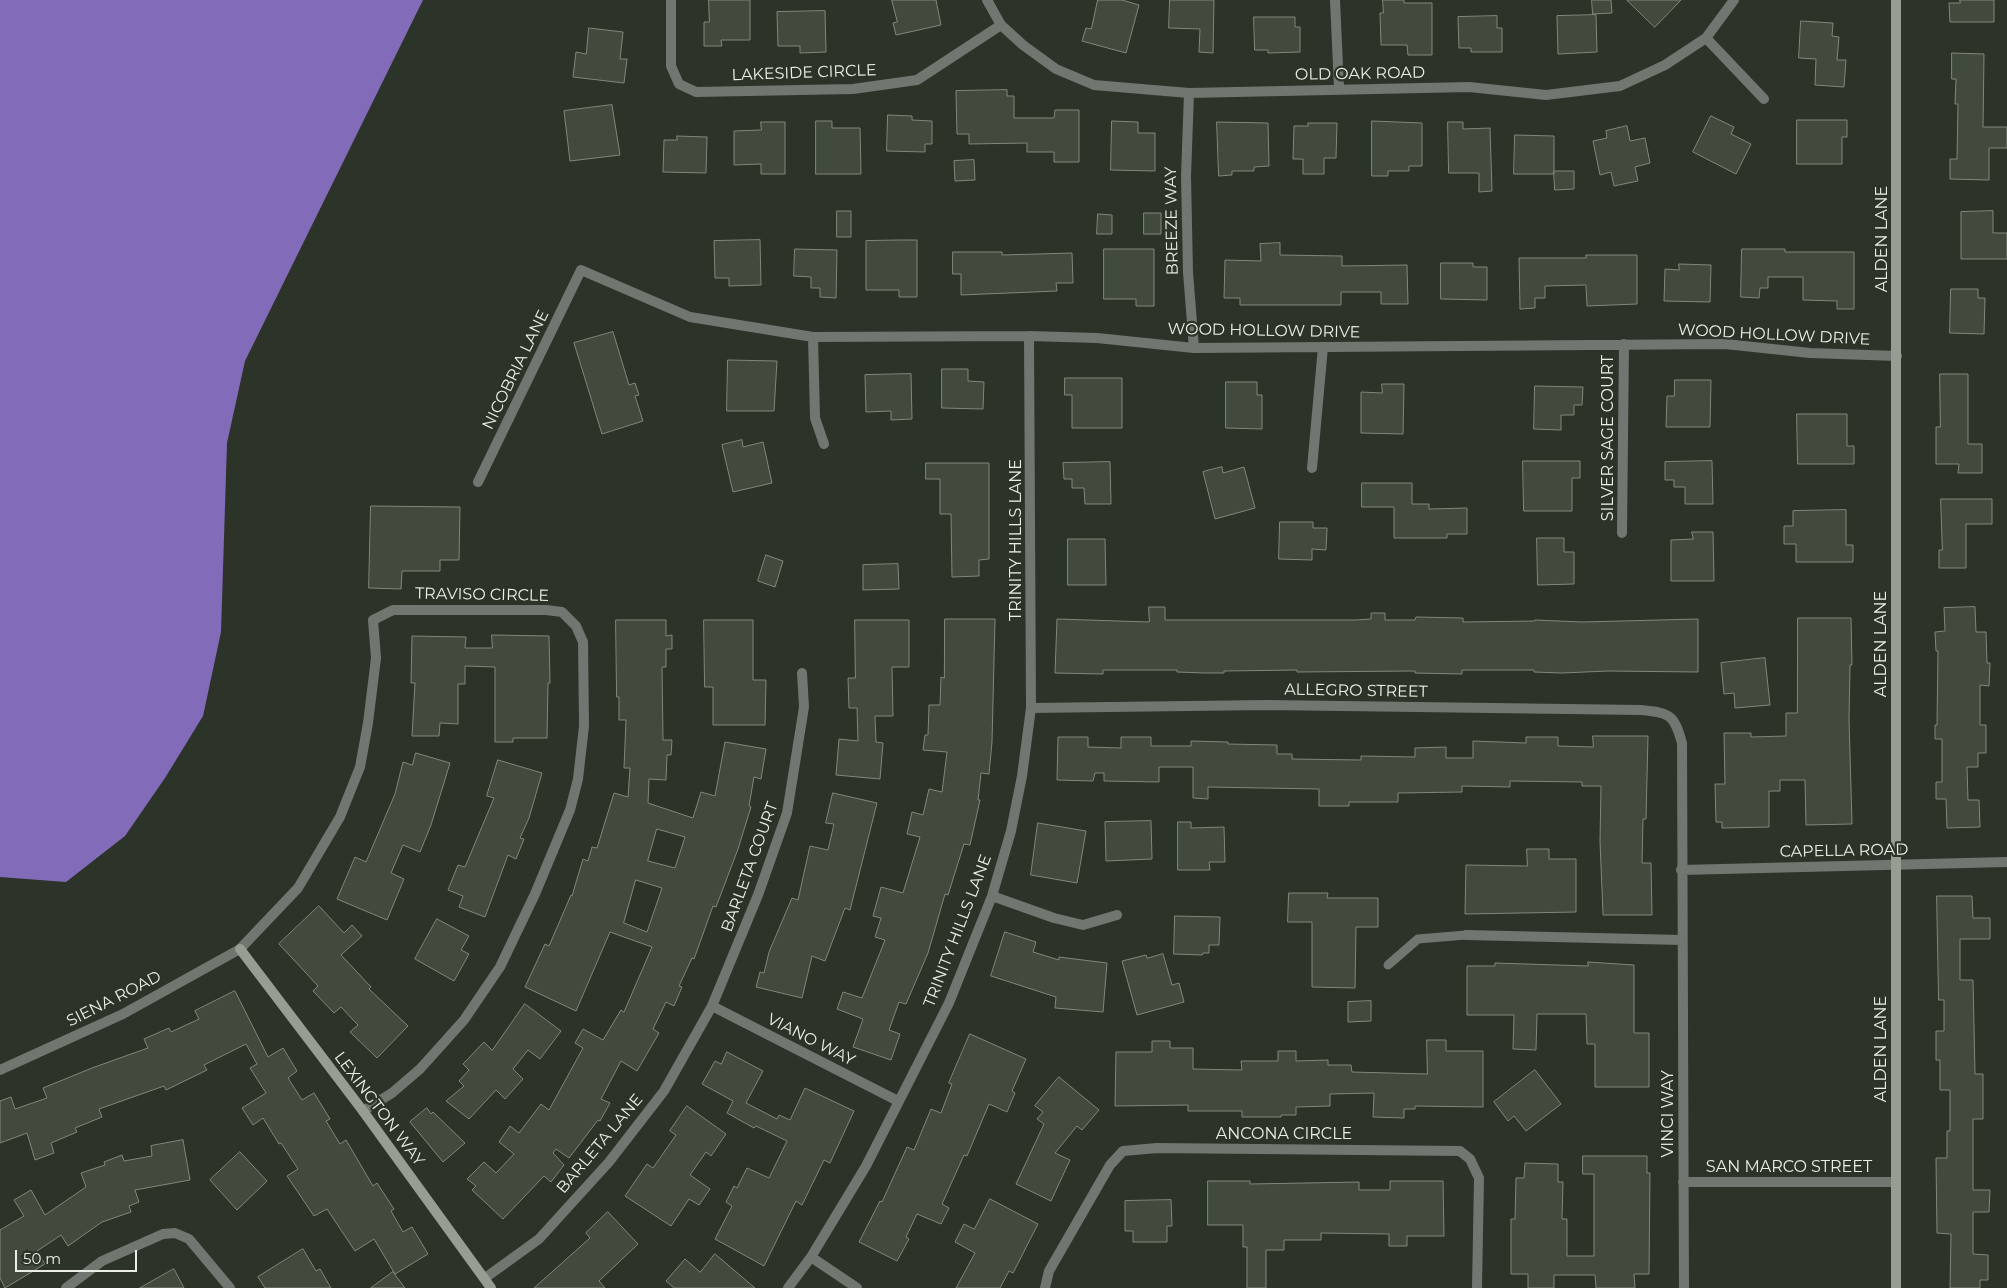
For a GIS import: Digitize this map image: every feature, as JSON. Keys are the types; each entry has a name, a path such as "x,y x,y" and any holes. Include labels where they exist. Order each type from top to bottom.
{"street":[{"name":"LAKESIDE CIRCLE","path":"671,0 671,66 679,84 696,92 852,89 917,80 1001,25"},
{"name":"OLD OAK ROAD","path":"987,0 1001,25 1022,45 1056,69 1094,85 1189,93 1339,88 1469,87 1546,95 1620,86 1665,65 1706,38 1734,0"},
{"path":"1335,0 1339,88"},
{"name":"ALDEN LANE","path":"1896,0 1896,1288"},
{"path":"1706,38 1764,99"},
{"name":"BREEZE WAY","path":"1189,93 1186,176 1187,263 1194,348"},
{"name":"WOOD HOLLOW DRIVE","path":"581,270 690,317 813,337 1029,336 1098,338 1194,348 1725,344 1810,353 1897,356"},
{"name":"NICOBRIA LANE","path":"478,482 581,270"},
{"name":"TRINITY HILLS LANE","path":"788,1288 811,1257 866,1166 949,1003 992,896 1011,831 1022,776 1032,708 1029,336"},
{"path":"813,337 815,418 824,444"},
{"name":"SILVER SAGE COURT","path":"1622,533 1624,344"},
{"path":"1312,468 1323,347"},
{"name":"TRAVISO CIRCLE","path":"240,949 298,888 340,817 360,766 368,723 376,658 373,620 393,610 546,610 562,612 576,626 583,642 584,716 578,779 570,810 535,894 500,967 464,1020 420,1069 392,1093 363,1111"},
{"name":"BARLETA COURT","path":"712,1006 758,895 787,813 804,707 802,673"},
{"name":"ALLEGRO STREET","path":"1032,708 1267,705 1642,710 1661,712 1676,723"},
{"name":"VINCI WAY","path":"1676,723 1682,743 1684,1288"},
{"name":"CAPELLA ROAD","path":"1681,870 2007,862"},
{"path":"992,896 1054,918 1083,925 1117,915"},
{"path":"1466,935 1682,940"},
{"name":"SIENA ROAD","path":"0,1070 123,1014 240,949"},
{"name":"LEXINGTON WAY","path":"240,949 363,1111 491,1288"},
{"name":"VIANO WAY","path":"712,1006 898,1101"},
{"name":"BARLETA LANE","path":"485,1278 539,1239 609,1162 664,1091 712,1006"},
{"name":"ANCONA CIRCLE","path":"1045,1288 1049,1271 1110,1166 1123,1151 1157,1148 1460,1151 1470,1159 1479,1178 1476,1288"},
{"name":"SAN MARCO STREET","path":"1684,1182 1895,1182"},
{"path":"66,1288 102,1261 163,1234 175,1233 190,1239 230,1288"},
{"path":"811,1257 857,1288"}],"lane":[{"path":"1388,965 1418,939 1466,935"}],"shaded area":[{"path":"0,0 423,0 245,361 227,443 221,632 203,716 165,778 125,836 66,882 0,877"}],"building":[{"path":"709,0 750,0 750,40 721,40 722,46 704,46 704,22 709,22"},
{"path":"892,0 936,0 941,25 896,35 893,23 897,22"},
{"path":"1098,0 1122,0 1139,5 1126,53 1082,41 1086,28 1091,29"},
{"path":"1170,0 1214,0 1213,53 1199,52 1200,29 1169,28"},
{"path":"1383,0 1404,0 1404,3 1432,3 1432,55 1408,55 1407,45 1381,45 1380,13 1383,13"},
{"path":"1592,0 1611,0 1612,13 1593,14"},
{"path":"1627,0 1681,0 1655,27"},
{"path":"1960,0 1994,0 1994,22 1950,22 1949,3 1960,3"},
{"path":"825,11 826,52 800,53 800,46 778,46 777,12"},
{"path":"1596,15 1597,52 1558,54 1557,16"},
{"path":"1497,16 1497,28 1502,28 1502,52 1471,52 1471,48 1459,48 1458,17"},
{"path":"1254,17 1295,17 1295,27 1300,27 1300,52 1268,53 1268,50 1255,50"},
{"path":"1801,21 1833,23 1832,36 1839,37 1837,60 1846,60 1844,87 1815,85 1816,59 1799,58"},
{"path":"589,28 623,32 620,59 627,59 624,83 573,77 576,52 586,54"},
{"path":"1952,53 1984,54 1983,127 2007,127 2007,148 1989,148 1989,180 1950,179 1950,159 1957,159 1958,104 1955,104 1956,79 1952,79"},
{"path":"1007,90 1007,96 1014,96 1014,118 1054,118 1055,110 1079,110 1079,162 1054,162 1054,152 1027,152 1027,143 969,144 969,134 957,134 956,91"},
{"path":"612,105 620,155 570,161 564,111"},
{"path":"888,115 912,116 912,120 932,121 932,144 925,144 925,152 887,151"},
{"path":"1711,116 1734,127 1731,134 1751,144 1736,174 1693,152"},
{"path":"1797,120 1847,120 1847,137 1842,137 1842,164 1797,164"},
{"path":"816,121 832,121 832,128 860,128 861,174 816,174"},
{"path":"1112,121 1138,122 1138,133 1155,133 1155,171 1111,170"},
{"path":"1372,121 1422,123 1422,166 1409,166 1409,171 1388,171 1388,176 1372,176"},
{"path":"761,122 785,122 785,174 761,174 761,164 734,165 734,131 761,130"},
{"path":"1217,122 1268,123 1269,166 1254,167 1254,171 1232,171 1232,175 1219,176"},
{"path":"1448,122 1463,122 1463,129 1490,128 1492,191 1479,192 1479,173 1449,173"},
{"path":"1308,123 1337,123 1336,158 1324,158 1324,174 1303,174 1303,159 1293,159 1294,126 1308,126"},
{"path":"1627,126 1630,141 1645,138 1650,163 1635,167 1638,181 1614,186 1611,172 1600,175 1593,141 1607,138 1606,131"},
{"path":"1515,135 1554,136 1554,174 1514,174"},
{"path":"677,136 707,137 706,173 663,172 664,140 677,140"},
{"path":"974,160 975,180 955,181 954,161"},
{"path":"1554,171 1574,171 1574,189 1555,190"},
{"path":"837,211 851,211 851,237 837,237"},
{"path":"1993,211 1993,233 2007,233 2007,259 1961,259 1961,212"},
{"path":"1144,213 1161,213 1161,234 1144,234"},
{"path":"1098,214 1112,215 1112,234 1097,234"},
{"path":"760,240 761,285 729,286 729,278 715,278 714,241"},
{"path":"917,240 917,297 899,297 899,290 866,290 866,241"},
{"path":"1280,243 1280,255 1342,256 1342,266 1407,265 1408,304 1381,304 1381,292 1341,292 1341,305 1240,305 1240,298 1224,298 1225,260 1261,261 1260,244"},
{"path":"795,249 837,250 836,298 820,297 820,288 811,288 811,277 794,276"},
{"path":"1104,249 1154,249 1154,306 1136,306 1136,299 1104,299"},
{"path":"1742,249 1785,249 1785,252 1854,252 1854,309 1837,309 1837,301 1803,300 1803,277 1768,277 1768,288 1760,288 1759,298 1741,297"},
{"path":"953,252 1002,252 1002,255 1072,253 1073,283 1056,283 1057,291 961,295 961,274 953,274"},
{"path":"1586,255 1637,255 1637,304 1587,306 1586,285 1545,286 1545,298 1535,298 1535,308 1520,309 1519,258 1586,258"},
{"path":"1441,263 1473,263 1473,267 1487,267 1487,300 1441,299"},
{"path":"1679,264 1711,265 1710,302 1664,301 1665,269 1679,270"},
{"path":"1951,289 1978,289 1978,298 1985,298 1984,334 1950,333"},
{"path":"613,332 629,385 635,383 639,395 635,396 643,421 602,434 574,343"},
{"path":"728,360 777,361 774,411 727,411"},
{"path":"942,369 968,369 968,381 984,382 983,409 942,408"},
{"path":"911,374 912,419 891,420 891,411 866,412 865,375"},
{"path":"1940,374 1968,374 1968,444 1982,444 1982,473 1958,473 1959,464 1936,464 1936,427 1940,427"},
{"path":"1065,378 1122,378 1122,428 1072,428 1072,395 1065,395"},
{"path":"1675,380 1711,380 1710,427 1666,427 1667,396 1674,396"},
{"path":"1226,382 1257,382 1257,395 1262,395 1262,429 1226,428"},
{"path":"1382,384 1404,384 1403,434 1361,433 1361,392 1382,393"},
{"path":"1535,386 1583,387 1582,405 1574,405 1574,415 1561,415 1561,430 1534,429"},
{"path":"1797,414 1847,414 1847,446 1854,446 1854,464 1798,464"},
{"path":"742,440 743,447 763,442 772,483 733,492 722,445"},
{"path":"1523,461 1580,461 1580,478 1572,478 1572,511 1524,511"},
{"path":"1712,461 1713,504 1685,504 1685,487 1674,487 1674,480 1665,480 1665,462"},
{"path":"1110,462 1111,504 1085,504 1084,488 1072,488 1072,479 1064,479 1063,463"},
{"path":"926,463 989,463 989,559 979,560 979,576 952,577 951,514 940,514 940,479 926,479"},
{"path":"1222,467 1223,473 1244,467 1255,508 1215,519 1203,472"},
{"path":"1362,483 1412,483 1412,504 1429,504 1429,509 1467,508 1467,534 1447,534 1447,538 1394,538 1394,507 1362,507"},
{"path":"1941,499 1992,499 1992,524 1966,524 1966,568 1939,568 1939,550 1942,550"},
{"path":"371,506 460,507 459,560 440,560 440,571 402,571 401,589 369,588"},
{"path":"1846,510 1846,545 1853,545 1853,562 1796,562 1796,544 1784,544 1784,526 1793,526 1793,511"},
{"path":"1280,522 1313,522 1313,528 1327,528 1326,550 1312,549 1312,560 1279,559"},
{"path":"1692,532 1713,532 1714,581 1671,581 1671,540 1693,539"},
{"path":"1537,538 1564,538 1564,552 1574,552 1574,584 1538,585"},
{"path":"1068,539 1105,539 1106,585 1068,585"},
{"path":"766,555 783,561 775,587 758,581"},
{"path":"898,564 899,589 863,590 863,565"},
{"path":"1149,607 1165,607 1165,620 1355,620 1371,619 1371,613 1385,613 1385,620 1415,620 1416,617 1463,618 1463,622 1535,620 1582,622 1698,619 1698,672 1608,671 1562,673 1534,672 1534,670 1462,670 1462,674 1415,673 1415,671 1297,672 1297,670 1205,673 1177,672 1177,670 1103,670 1103,674 1055,673 1057,619 1149,622"},
{"path":"1975,607 1976,632 1986,632 1987,663 1990,663 1989,686 1980,685 1980,725 1986,725 1986,753 1978,753 1978,767 1967,767 1968,800 1979,800 1980,827 1947,828 1946,799 1936,799 1936,782 1942,782 1942,739 1935,739 1935,725 1937,725 1938,651 1936,651 1935,632 1945,631 1944,608"},
{"path":"1798,618 1851,618 1852,665 1850,665 1849,719 1852,824 1806,825 1805,780 1780,780 1780,791 1769,791 1769,827 1722,828 1722,822 1716,822 1715,784 1725,784 1724,733 1751,733 1751,737 1786,736 1786,713 1797,713"},
{"path":"945,619 995,619 992,742 989,774 981,773 978,800 980,800 970,845 964,844 948,895 945,894 928,953 906,1004 899,1002 889,1030 900,1034 891,1060 853,1047 863,1019 837,1009 843,992 862,998 885,940 875,937 881,918 873,916 881,887 903,893 920,837 907,834 912,812 923,815 929,789 942,792 947,752 923,750 925,735 928,735 929,705 940,705 941,677 944,678"},
{"path":"616,620 666,620 666,636 672,635 672,649 666,649 666,667 662,667 663,740 672,740 671,755 667,755 666,780 649,779 648,803 693,818 701,792 715,796 725,742 766,749 761,779 754,777 749,806 751,807 738,849 716,907 713,906 694,959 692,958 679,986 682,987 674,1006 666,1002 653,1029 659,1033 637,1071 621,1061 601,1099 610,1103 600,1121 598,1120 569,1158 556,1149 553,1153 564,1165 551,1182 544,1176 503,1219 472,1190 476,1186 467,1179 484,1162 496,1173 514,1154 499,1142 510,1126 519,1133 541,1104 549,1110 583,1048 575,1043 583,1029 603,1040 621,1010 624,1012 652,947 610,932 576,1011 525,987 545,944 549,946 572,896 583,859 588,861 592,847 597,848 614,793 628,797 630,768 624,768 626,720 619,720 619,697 617,697","holes":["657,829 685,837 675,868 648,861","636,880 662,888 647,932 624,923"]},
{"path":"704,620 753,620 753,680 766,680 765,725 713,725 713,687 705,687"},
{"path":"855,620 909,620 909,667 892,667 893,716 875,716 876,742 883,743 880,779 836,775 839,739 858,741 857,708 849,708 848,678 855,678"},
{"path":"492,635 549,636 550,683 548,683 547,738 513,738 513,742 495,742 495,667 465,666 465,684 458,684 458,724 440,723 439,736 412,736 415,683 411,683 412,636 466,637 465,648 492,648"},
{"path":"1765,658 1770,705 1735,708 1734,693 1724,694 1721,663"},
{"path":"1593,736 1648,736 1646,819 1643,819 1642,863 1651,863 1652,915 1603,915 1600,841 1601,786 1582,786 1582,782 1510,781 1510,787 1462,786 1462,792 1398,793 1398,802 1349,802 1349,806 1319,806 1319,789 1208,787 1208,799 1193,798 1193,767 1159,767 1159,782 1104,781 1104,773 1095,773 1093,781 1057,780 1058,737 1088,737 1088,747 1121,748 1121,737 1151,737 1151,746 1191,746 1191,741 1277,745 1277,754 1292,754 1292,759 1361,760 1361,756 1415,757 1415,748 1446,747 1446,758 1473,758 1473,741 1526,743 1526,737 1558,737 1558,746 1593,747"},
{"path":"416,753 450,763 431,825 420,852 403,845 391,873 404,879 387,920 337,899 355,857 366,862 395,794 403,762 412,765"},
{"path":"498,760 542,773 529,818 520,838 524,839 516,859 508,855 485,917 459,907 463,896 448,890 458,865 465,867 494,798 487,796"},
{"path":"833,793 877,803 850,910 845,908 825,961 812,956 802,998 756,987 760,972 764,973 769,952 792,898 798,900 810,846 828,850 834,824 826,823"},
{"path":"1151,821 1152,859 1106,861 1105,822"},
{"path":"1178,822 1191,822 1191,828 1224,827 1225,862 1209,862 1210,870 1178,870"},
{"path":"1038,823 1086,831 1077,883 1031,875"},
{"path":"1527,849 1549,849 1549,859 1576,859 1576,912 1465,914 1466,865 1527,866"},
{"path":"1289,893 1328,893 1327,898 1378,898 1378,927 1356,927 1355,988 1312,987 1312,922 1288,922"},
{"path":"1937,896 1972,896 1973,918 1990,918 1990,939 1960,939 1960,980 1973,980 1975,1074 1983,1074 1983,1119 1973,1119 1973,1190 1990,1190 1989,1212 1973,1212 1973,1254 1988,1255 1988,1280 1980,1280 1980,1288 1950,1288 1951,1234 1937,1233 1936,1158 1947,1158 1947,1131 1950,1131 1950,1090 1940,1090 1940,1060 1936,1060 1936,1031 1944,1031 1944,1000 1939,1000"},
{"path":"319,906 344,933 352,925 362,936 341,955 371,987 369,989 408,1026 377,1058 350,1032 358,1025 341,1007 334,1013 313,991 318,986 279,944"},
{"path":"1175,916 1220,917 1219,945 1209,945 1209,953 1203,953 1202,955 1174,954"},
{"path":"437,919 469,936 461,950 469,954 454,981 415,959"},
{"path":"1005,932 1036,942 1033,952 1059,960 1059,957 1107,963 1103,1012 1055,1008 1056,997 991,976"},
{"path":"1163,954 1172,985 1179,983 1184,1002 1137,1015 1122,961 1146,955 1147,958"},
{"path":"1588,962 1634,965 1634,1033 1649,1033 1649,1087 1595,1087 1595,1044 1587,1044 1586,1014 1537,1014 1536,1050 1513,1049 1514,1015 1467,1015 1467,966 1495,966 1495,963 1588,966"},
{"path":"235,991 268,1057 283,1048 297,1071 288,1078 302,1100 314,1093 330,1119 326,1121 340,1144 346,1140 373,1186 377,1183 394,1209 391,1211 403,1232 412,1227 428,1254 395,1274 374,1239 355,1251 327,1209 314,1216 287,1176 298,1169 281,1143 279,1144 263,1118 253,1125 242,1108 266,1093 250,1068 257,1064 246,1044 204,1065 207,1070 166,1090 164,1086 99,1109 102,1117 75,1128 77,1132 51,1143 54,1153 35,1160 27,1133 0,1143 0,1101 11,1097 15,1109 47,1098 43,1088 148,1048 144,1039 169,1028 171,1032 199,1019 195,1011"},
{"path":"1371,1001 1371,1021 1348,1022 1348,1002"},
{"path":"525,1004 561,1031 540,1059 528,1050 513,1069 523,1079 505,1099 496,1090 469,1119 446,1101 464,1086 459,1081 469,1070 463,1064 484,1042 492,1050"},
{"path":"970,1034 1026,1059 1012,1091 1015,1093 1007,1112 989,1104 967,1156 964,1155 942,1204 949,1208 941,1224 917,1214 906,1237 909,1239 897,1261 859,1242 880,1201 882,1202 907,1147 914,1150 931,1109 941,1113 952,1084 949,1083"},
{"path":"1427,1040 1446,1040 1446,1051 1483,1051 1483,1107 1415,1106 1415,1109 1404,1109 1404,1118 1373,1117 1374,1093 1330,1094 1330,1106 1296,1107 1296,1115 1281,1115 1281,1117 1242,1117 1242,1111 1188,1111 1188,1105 1115,1106 1116,1052 1152,1052 1152,1041 1170,1041 1170,1048 1193,1048 1193,1069 1242,1070 1241,1061 1278,1061 1278,1051 1296,1051 1296,1061 1328,1060 1328,1065 1351,1065 1352,1072 1427,1074"},
{"path":"727,1052 763,1071 746,1103 777,1119 779,1115 790,1120 805,1088 854,1111 830,1163 824,1160 802,1205 796,1201 764,1266 715,1239 732,1206 726,1202 734,1186 737,1188 747,1168 769,1178 787,1141 756,1126 754,1128 727,1113 733,1101 702,1084 715,1061 721,1064"},
{"path":"1535,1070 1561,1104 1526,1131 1514,1116 1508,1121 1494,1102"},
{"path":"1059,1077 1099,1110 1082,1130 1077,1126 1055,1153 1070,1160 1051,1201 1016,1184 1044,1124 1037,1119 1043,1112 1035,1106"},
{"path":"687,1106 726,1134 711,1156 706,1152 690,1175 710,1189 699,1205 689,1199 671,1226 625,1196 647,1164 653,1168 676,1135 670,1131"},
{"path":"427,1108 431,1114 433,1112 465,1143 443,1162 410,1122"},
{"path":"183,1140 190,1180 135,1190 139,1202 129,1206 131,1212 102,1222 68,1246 61,1235 37,1251 45,1264 5,1288 0,1278 0,1230 24,1216 14,1200 31,1190 45,1215 86,1187 81,1173 105,1165 104,1162 122,1155 124,1161 152,1156 151,1146"},
{"path":"240,1152 267,1181 237,1210 210,1180"},
{"path":"1583,1156 1647,1156 1647,1173 1650,1173 1649,1274 1634,1274 1635,1288 1596,1288 1595,1275 1554,1275 1554,1288 1528,1288 1528,1274 1511,1274 1511,1219 1515,1219 1516,1178 1524,1178 1525,1163 1558,1164 1558,1182 1563,1182 1562,1219 1567,1219 1567,1256 1594,1256 1594,1174 1583,1174"},
{"path":"1208,1181 1250,1181 1250,1184 1359,1182 1359,1190 1390,1190 1390,1181 1443,1181 1444,1236 1407,1236 1407,1246 1389,1246 1389,1234 1321,1233 1321,1240 1284,1240 1284,1250 1266,1250 1266,1288 1247,1288 1247,1247 1243,1247 1243,1225 1208,1225"},
{"path":"990,1199 1038,1224 1013,1273 1009,1271 1000,1288 956,1288 975,1253 955,1242 964,1224 974,1229"},
{"path":"1171,1200 1172,1226 1167,1226 1167,1242 1133,1242 1133,1231 1125,1231 1125,1201"},
{"path":"608,1212 638,1244 599,1281 605,1288 534,1288 590,1238 586,1233"},
{"path":"303,1249 316,1271 320,1269 331,1288 265,1288 258,1277"},
{"path":"715,1254 755,1288 674,1288 666,1281 685,1259 700,1272"},
{"path":"174,1269 184,1288 140,1288"},
{"path":"393,1272 405,1288 371,1288"}]}
